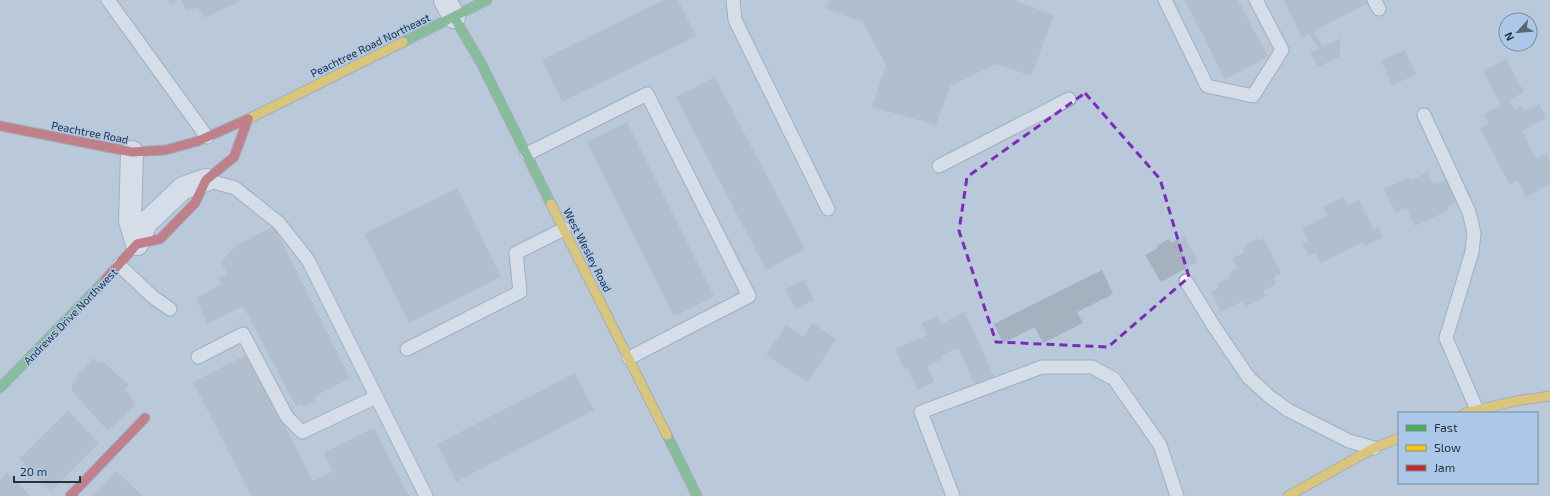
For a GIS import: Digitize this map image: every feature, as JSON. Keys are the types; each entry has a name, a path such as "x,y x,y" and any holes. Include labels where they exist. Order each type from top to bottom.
{"main road":[{"name":"Peachtree Road Northeast","path":"286,100 449,8 487,0"},
{"name":"West Wesley Road","path":"449,8 481,63 697,496"},
{"name":"Peachtree Road","path":"0,126 132,152 166,150 208,137 286,100"},
{"path":"206,180 234,157 248,119"},
{"name":"Andrews Drive Northwest","path":"0,388 95,292 138,244"},
{"path":"1471,412 1515,401 1550,396"},
{"path":"70,496 145,418"},
{"path":"1288,496 1374,448 1398,438"}],"street":[{"path":"132,152 130,221 138,244"},
{"path":"138,244 146,223 183,188 206,180"}],"lane":[{"path":"108,0 208,137"},
{"path":"733,0 736,20 828,209"},
{"path":"1165,0 1207,86 1253,96 1282,50 1256,0"},
{"path":"527,154 647,94 749,296 629,358"},
{"path":"939,166 1069,99"},
{"path":"1424,115 1469,212 1474,233 1472,252 1446,338 1471,412"},
{"path":"206,180 235,188 279,223 308,260 426,496"},
{"path":"407,349 520,292 516,253 564,228"},
{"path":"119,265 153,296 170,309"},
{"path":"1186,281 1249,378 1270,397 1288,410 1349,441 1374,448"},
{"path":"198,357 243,334 287,417 302,432 376,397"},
{"path":"953,496 921,412 1042,367 1092,367 1114,379 1160,445 1177,496"}],"highlighted area":[{"path":"1085,93 1160,179 1189,277 1108,347 996,342 959,231 967,177"}],"building":[{"path":"168,0 177,0 171,5"},
{"path":"181,0 242,0 204,18 197,7 187,11"},
{"path":"664,0 678,0 696,36 562,102 542,60"},
{"path":"829,0 1014,0 1054,15 1031,76 996,64 950,86 936,125 872,107 886,65 863,22 826,9"},
{"path":"1185,0 1238,0 1268,57 1225,79"},
{"path":"1283,0 1372,1 1314,31 1323,47 1341,38 1339,57 1318,67 1310,52 1319,49 1309,34 1302,37"},
{"path":"1405,50 1416,75 1392,85 1381,61"},
{"path":"1506,59 1524,92 1509,100 1515,110 1521,106 1524,111 1539,104 1546,118 1522,131 1536,159 1546,154 1550,161 1550,184 1526,197 1518,180 1510,185 1480,128 1489,124 1484,114 1501,105 1483,71"},
{"path":"715,77 805,249 766,270 676,97"},
{"path":"627,122 714,296 674,316 587,142"},
{"path":"1428,172 1434,185 1448,178 1458,201 1447,206 1449,210 1415,226 1406,208 1396,213 1384,189 1408,177 1410,181"},
{"path":"457,188 501,277 409,323 364,234"},
{"path":"1343,197 1347,205 1359,200 1373,229 1378,227 1383,237 1365,246 1363,242 1321,263 1316,253 1308,256 1302,244 1308,241 1302,228 1327,216 1323,207"},
{"path":"274,226 350,378 313,397 315,401 304,407 302,403 296,406 243,306 207,324 196,298 221,285 218,278 227,274 221,262 237,245"},
{"path":"1184,236 1198,262 1161,282 1145,255 1158,248 1156,246 1169,239 1171,243"},
{"path":"1258,238 1259,241 1264,238 1281,273 1273,277 1276,284 1263,291 1266,296 1246,306 1243,301 1221,311 1211,291 1218,288 1217,284 1230,277 1228,273 1237,269 1232,258 1244,253 1242,248 1246,247 1245,245"},
{"path":"1102,270 1113,294 1077,312 1083,323 1043,343 1035,327 1003,343 994,324"},
{"path":"805,280 814,300 795,309 786,289"},
{"path":"965,312 995,379 976,388 958,348 940,356 942,359 927,366 934,382 917,390 907,367 904,368 895,349 927,335 922,323 937,316 940,324"},
{"path":"812,323 836,339 808,382 766,355 786,325 804,337"},
{"path":"248,354 313,481 333,471 324,453 374,428 409,496 251,496 193,382"},
{"path":"94,358 99,364 102,361 129,385 125,389 136,405 108,431 72,391 72,385 78,379 76,377"},
{"path":"575,373 594,410 456,482 437,444"},
{"path":"68,411 99,443 51,491 19,459"},
{"path":"116,471 143,496 92,496"},
{"path":"7,472 31,496 0,496 0,480"}],"traffic: fast":[{"path":"403,42 487,0"},
{"path":"454,17 481,63 551,204"},
{"path":"0,388 105,280"},
{"path":"667,435 697,496"}],"traffic: slow":[{"path":"248,119 403,42"},
{"path":"551,204 667,435"},
{"path":"1469,412 1515,401 1550,396"},
{"path":"1288,496 1374,448 1398,438"}],"traffic: jam":[{"path":"105,280 137,244 160,239 195,203 206,180 234,157 248,119"},
{"path":"0,126 132,152 166,150 198,141 248,119"},
{"path":"70,496 145,418"}]}
